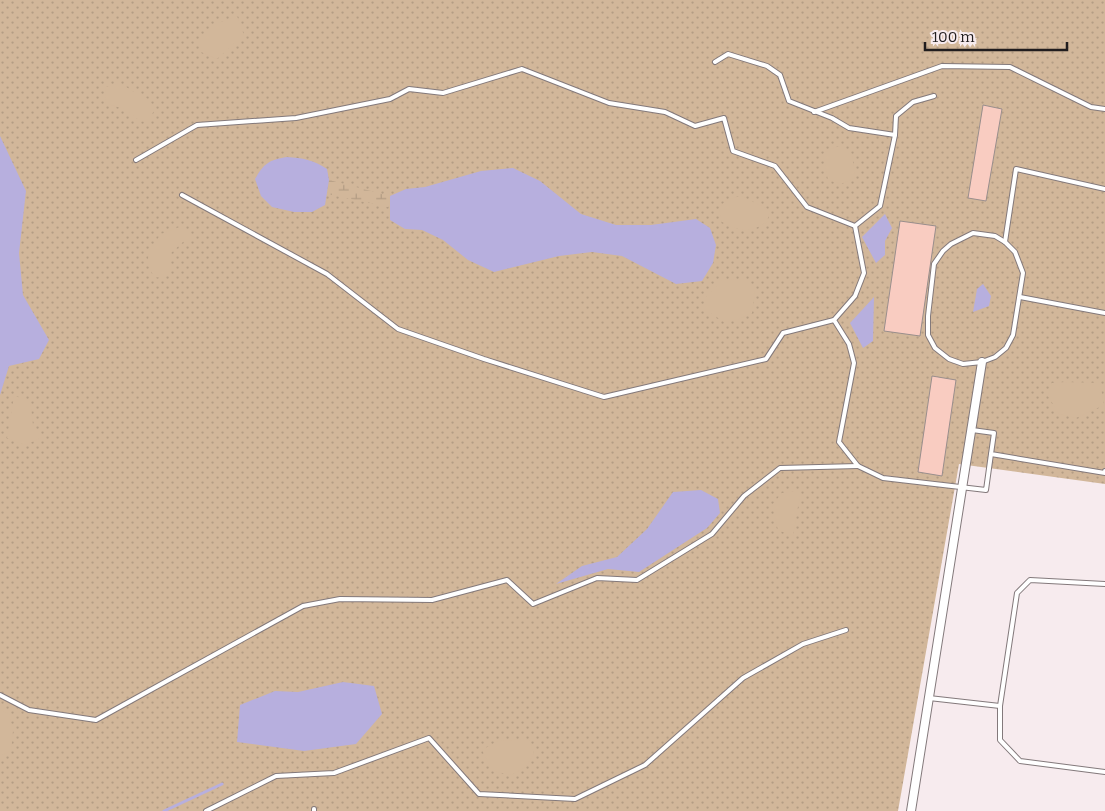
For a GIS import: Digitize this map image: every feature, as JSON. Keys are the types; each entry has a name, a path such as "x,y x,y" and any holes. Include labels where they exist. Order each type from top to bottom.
{"street":[{"path":"911,811 982,362"}],"lane":[{"path":"715,62 728,54 767,66 780,75 789,101 832,118 849,128 894,135"},
{"path":"814,112 942,66 1010,67 1090,107 1105,109"},
{"path":"136,160 197,125 296,118 390,98 409,89 443,93 522,69 610,103 665,112 694,126 724,118 733,151 775,166 806,207 855,226"},
{"path":"855,226 880,206 896,116 913,102 934,96"},
{"path":"1005,242 1016,169 1105,189"},
{"path":"182,195 327,274 398,329 484,359 604,397 766,359 783,333 834,320 855,296 864,273 855,226"},
{"path":"973,233 995,236 1005,242 1015,252 1023,273 1020,297 1014,335 1006,348 995,357 982,362 963,364 949,359 935,348 928,335 928,316 934,264 943,251 951,244 973,233"},
{"path":"1020,297 1105,313"},
{"path":"834,320 849,344 854,363 839,442 858,466 883,478 986,490 994,433 972,430"},
{"path":"991,454 1105,473 1105,471"},
{"path":"0,695 29,710 96,720 303,606 340,599 432,600 507,580 533,604 597,578 637,580 712,534 744,496 780,468 858,466"},
{"path":"1105,584 1030,580 1017,593 1000,706 1000,740 1020,761 1105,772"},
{"path":"206,811 276,776 334,773 429,738 479,794 575,799 645,766 743,678 803,644 846,630"},
{"path":"930,698 1000,706"}],"green space":[{"path":"0,0 1105,0 1105,484 959,464 898,811 0,811"},
{"path":"237,16 244,35 217,59 201,52 201,39 218,23"},
{"path":"120,83 150,100 154,111 147,122 140,121 124,109 105,103 106,87"},
{"path":"840,146 852,154 855,178 841,184 828,180 823,154 830,149"},
{"path":"329,180 390,196 388,207 327,194"},
{"path":"741,196 770,210 767,222 750,230 740,230 722,222 719,207 728,199"},
{"path":"182,226 191,238 183,242 171,253 171,269 165,278 154,277 147,263 150,249 161,234"},
{"path":"743,279 755,292 752,313 739,319 724,322 706,310 706,297 722,280"},
{"path":"1052,383 1100,383 1104,405 1076,418 1059,414 1048,396"},
{"path":"14,396 30,400 33,425 43,437 25,445 7,438"},
{"path":"794,491 800,495 793,536 778,530 772,505 782,493"},
{"path":"0,709 9,714 13,731 11,751 0,756"},
{"path":"529,739 534,753 526,767 511,775 492,771 482,750 498,741"}],"shaded area":[{"path":"0,136 26,191 19,253 23,295 49,340 39,359 9,366 0,395"},
{"path":"287,157 308,160 327,169 329,180 325,205 312,212 294,212 272,207 261,196 255,179 258,174 268,163"},
{"path":"513,168 540,181 581,214 616,225 651,225 696,219 710,228 716,245 713,263 702,281 676,284 622,256 592,252 559,256 494,272 468,260 443,240 422,230 405,229 390,220 390,196 406,189 425,187 481,171"},
{"path":"885,214 892,228 885,241 885,255 876,263 862,237"},
{"path":"983,284 991,296 989,306 973,312 977,289"},
{"path":"874,297 873,341 863,348 850,323"},
{"path":"701,490 718,499 720,513 707,528 639,572 608,569 556,584 582,566 617,557 647,529 673,492"},
{"path":"343,682 374,686 382,714 356,744 304,751 237,742 240,705 275,691 298,692"}],"building":[{"path":"983,105 1002,109 986,201 968,198"},
{"path":"900,221 936,226 920,336 884,331"},
{"path":"932,376 956,380 942,476 918,472"}],"waterway":[{"path":"164,811 222,784"}]}
